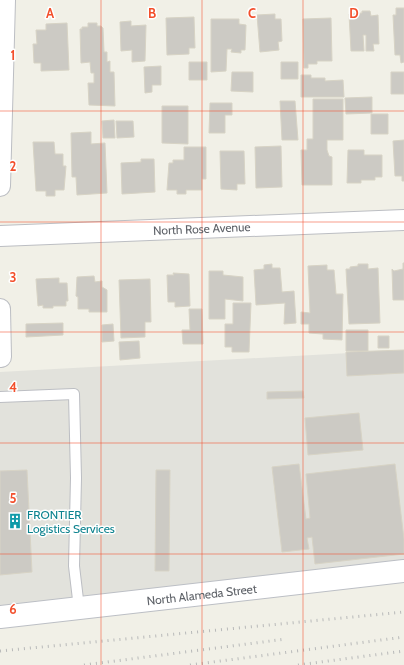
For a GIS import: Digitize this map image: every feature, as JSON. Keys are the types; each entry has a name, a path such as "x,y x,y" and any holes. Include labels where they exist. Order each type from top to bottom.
{"street":[{"path":"0,186 5,0"},
{"name":"North Rose Avenue","path":"0,236 404,220"},
{"path":"0,309 1,357"},
{"name":"North Alameda Street","path":"0,617 404,571"}],"lane":[{"path":"0,397 74,394 76,478 74,566 79,608"}],"shaded area":[{"path":"404,350 404,562 0,606 0,372"}],"building":[{"path":"396,8 404,8 404,62 401,63 400,55 395,55 393,15 396,15"},
{"path":"362,11 370,11 371,16 378,15 379,44 373,44 374,51 366,51 366,35 363,35 364,51 351,51 349,14 362,13"},
{"path":"275,14 275,19 281,19 282,41 278,42 279,50 260,52 257,15"},
{"path":"194,17 195,48 189,48 189,54 167,55 166,18"},
{"path":"331,18 332,61 317,61 317,64 308,64 308,68 304,68 303,19"},
{"path":"211,19 239,19 239,24 246,25 245,50 241,50 241,53 231,52 232,49 227,49 226,71 211,72"},
{"path":"131,21 131,26 146,25 145,61 132,62 132,50 121,51 120,22"},
{"path":"67,23 69,70 41,71 41,63 34,63 33,44 37,44 36,30 46,30 46,24"},
{"path":"88,23 97,23 97,26 101,26 103,28 104,52 107,52 107,62 110,61 110,72 114,72 115,106 89,105 88,83 94,83 94,73 91,73 90,62 81,63 80,29 82,29 82,27 88,27"},
{"path":"189,62 207,62 207,80 189,80"},
{"path":"281,62 298,62 298,79 281,79"},
{"path":"161,66 161,85 152,85 152,92 145,93 144,67"},
{"path":"232,72 253,72 253,92 231,91"},
{"path":"391,72 404,72 404,94 391,94"},
{"path":"301,75 311,75 311,78 325,78 325,81 343,80 344,97 301,97"},
{"path":"372,97 372,113 346,114 345,98"},
{"path":"313,99 343,99 343,140 327,140 327,150 329,156 332,157 332,185 302,185 301,150 307,150 307,139 313,139"},
{"path":"280,101 295,101 298,140 282,140"},
{"path":"210,103 232,103 232,115 225,115 225,133 209,133"},
{"path":"162,106 188,106 188,144 162,143"},
{"path":"371,114 388,114 388,134 371,134"},
{"path":"114,120 115,138 103,138 102,121"},
{"path":"116,121 133,121 134,137 117,138"},
{"path":"91,132 91,144 105,143 107,193 77,195 76,177 72,177 71,133"},
{"path":"404,140 404,181 402,181 402,176 395,176 393,141"},
{"path":"33,142 54,142 55,154 63,154 63,166 66,166 64,190 55,190 55,196 46,196 46,191 36,191"},
{"path":"281,146 282,187 256,188 255,147"},
{"path":"184,147 206,147 206,179 202,179 202,190 186,190 186,194 177,194 177,190 167,190 169,163 173,163 173,160 184,160"},
{"path":"348,150 364,150 364,155 382,155 382,177 375,177 375,180 361,180 361,183 347,183"},
{"path":"220,151 244,151 245,184 237,184 237,190 221,189"},
{"path":"141,159 154,159 155,192 122,194 121,163 141,162"},
{"path":"403,263 404,300 393,300 392,269 394,271 403,269"},
{"path":"272,264 272,268 280,268 282,292 294,291 296,323 284,324 285,303 256,305 254,270 264,269 264,265"},
{"path":"358,264 368,264 368,269 378,268 380,323 349,324 346,269 358,266"},
{"path":"327,265 327,270 334,270 336,294 343,294 342,340 323,339 323,334 309,333 309,324 301,324 301,312 310,313 308,266"},
{"path":"209,271 223,271 223,275 243,277 243,301 225,299 225,319 209,319"},
{"path":"173,273 189,274 190,306 175,307 175,302 168,302 167,275 174,275"},
{"path":"94,276 95,282 102,281 102,287 107,290 107,312 89,312 89,309 78,309 78,297 76,296 77,277"},
{"path":"59,278 59,283 67,283 68,301 66,301 66,306 43,308 43,305 38,306 36,279"},
{"path":"150,279 151,322 145,322 145,337 121,338 119,280"},
{"path":"233,303 251,303 249,352 232,352 232,347 225,347 225,324 233,324"},
{"path":"189,309 202,309 203,344 183,344 182,330 190,330"},
{"path":"63,323 63,335 26,337 26,324"},
{"path":"113,324 114,341 102,342 102,325"},
{"path":"346,330 368,330 368,351 346,351"},
{"path":"378,336 389,336 389,348 378,348"},
{"path":"139,341 140,358 120,360 119,342"},
{"path":"404,350 404,373 347,376 346,352"},
{"path":"303,391 304,398 267,399 267,392"},
{"path":"359,413 363,450 308,455 305,418"},
{"path":"299,464 306,519 310,518 306,474 395,464 404,539 404,554 315,564 312,537 307,538 309,549 282,552 272,467"},
{"name":"FRONTIER Logistics Services","path":"27,470 32,572 0,575 0,471"},
{"path":"156,470 170,470 169,571 155,571"}],"railway":[{"path":"0,651 404,612"},
{"path":"190,665 404,637"},
{"path":"84,665 286,639"},
{"path":"298,665 404,651"}],"place":[{"name":"FRONTIER Logistics Services","path":"15,521"}]}
